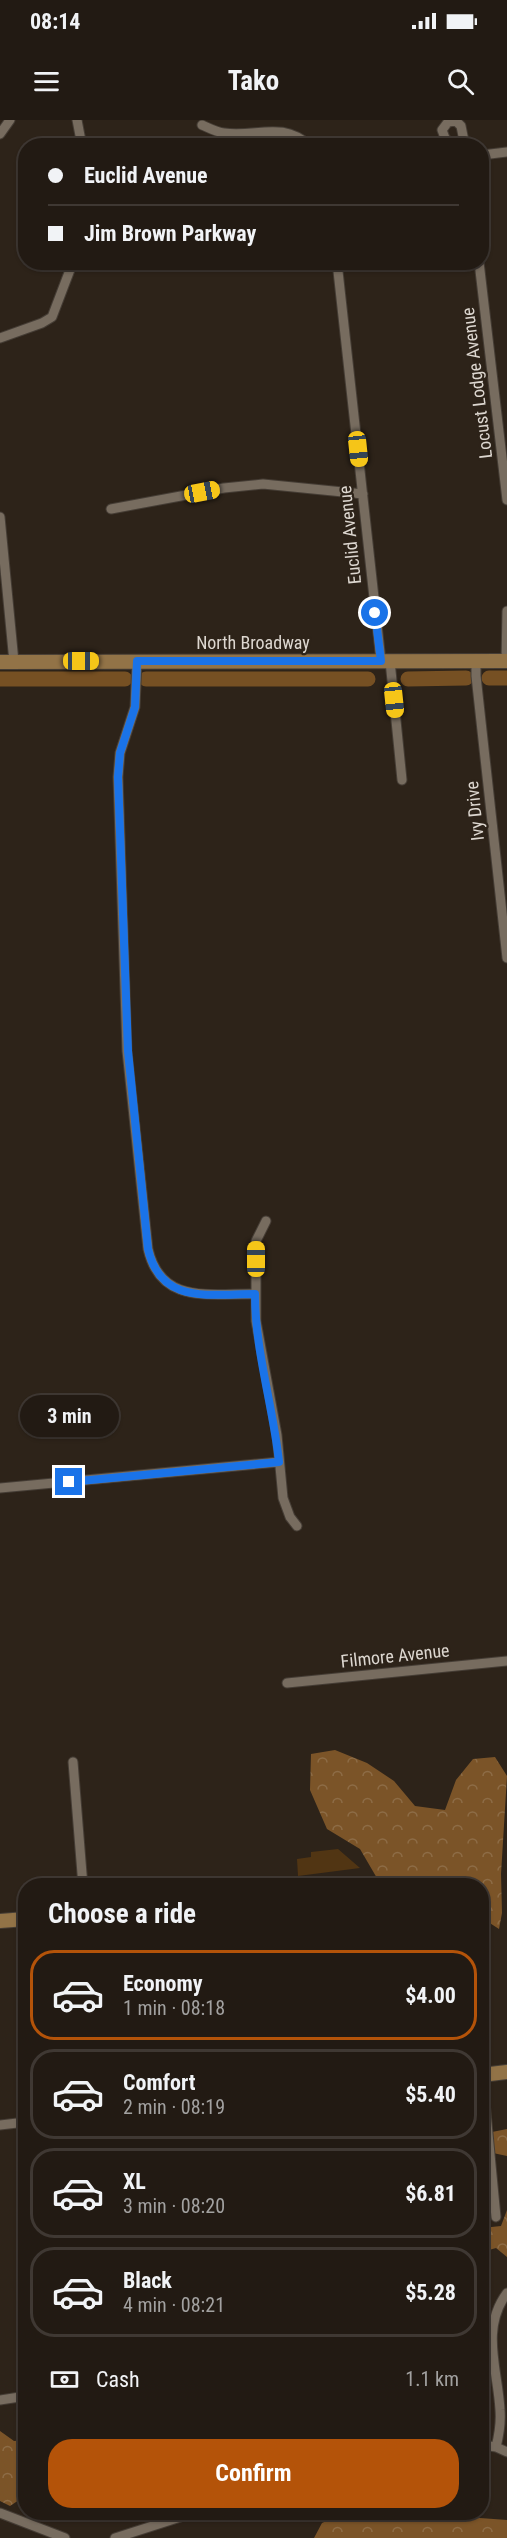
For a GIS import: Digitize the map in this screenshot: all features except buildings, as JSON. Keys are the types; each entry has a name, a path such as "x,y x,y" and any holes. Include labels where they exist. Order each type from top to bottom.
{"main road":[{"name":"North Broadway","path":"7,662 507,661"},
{"path":"0,1922 18,1920"},
{"path":"489,2073 507,2072"}],"street":[{"path":"0,134 10,120"},
{"path":"77,120 80,138"},
{"path":"445,138 442,130 448,122 456,121 461,126 463,138"},
{"path":"202,125 226,134 279,131 301,138"},
{"path":"489,154 507,152"},
{"path":"0,338 42,323 52,317 70,270"},
{"name":"Euclid Avenue","path":"338,270 363,494 402,780"},
{"name":"Locust Lodge Avenue","path":"480,270 507,500"},
{"path":"111,509 224,488 263,484 363,494"},
{"path":"0,517 7,662"},
{"path":"507,611 507,661"},
{"path":"137,661 135,707 120,753 118,777 128,1051 148,1249 154,1270 160,1278 175,1289 194,1293 255,1294"},
{"name":"Ivy Drive","path":"476,661 507,958"},
{"path":"266,1221 256,1241 257,1331 274,1416 286,1508 297,1526"},
{"path":"0,1488 279,1462"},
{"name":"Filmore Avenue","path":"287,1683 507,1661"},
{"path":"73,1762 82,1878"},
{"path":"0,2125 18,2123"},
{"path":"489,2146 496,2217"},
{"path":"496,2446 501,2412 491,2341 496,2313 507,2293"},
{"path":"0,2400 18,2397"},
{"path":"489,2446 496,2446 507,2452"},
{"path":"0,2513 18,2520"},
{"path":"18,2520 66,2538"},
{"path":"115,2538 171,2520"}],"shaded area":[{"path":"338,1849 360,1868 298,1876 297,1859 311,1857 311,1852"}],"green space":[{"path":"335,1750 367,1763 394,1781 415,1806 445,1810 456,1780 473,1759 495,1757 507,1776 501,1874 502,1913 499,1929 489,1923 489,1878 377,1878 360,1849 327,1829 310,1790 311,1754"},
{"path":"507,2129 507,2156 493,2153 492,2132"},
{"path":"507,2210 507,2257 496,2248 489,2250 489,2227 501,2226"},
{"path":"0,2431 14,2441 18,2441 18,2501 10,2506 0,2501"},
{"path":"329,2520 507,2520 507,2538 314,2538 322,2523"}],"waterway":[{"path":"408,679 466,678"},
{"path":"489,678 507,678"},
{"path":"0,679 125,679"},
{"path":"146,679 368,679"}],"route":[{"path":"69,1482 279,1462 274,1416 257,1331 255,1294 194,1293 175,1289 160,1278 154,1270 148,1249 126,1031 118,777 120,753 135,707 137,661 381,661 375,613"}]}
